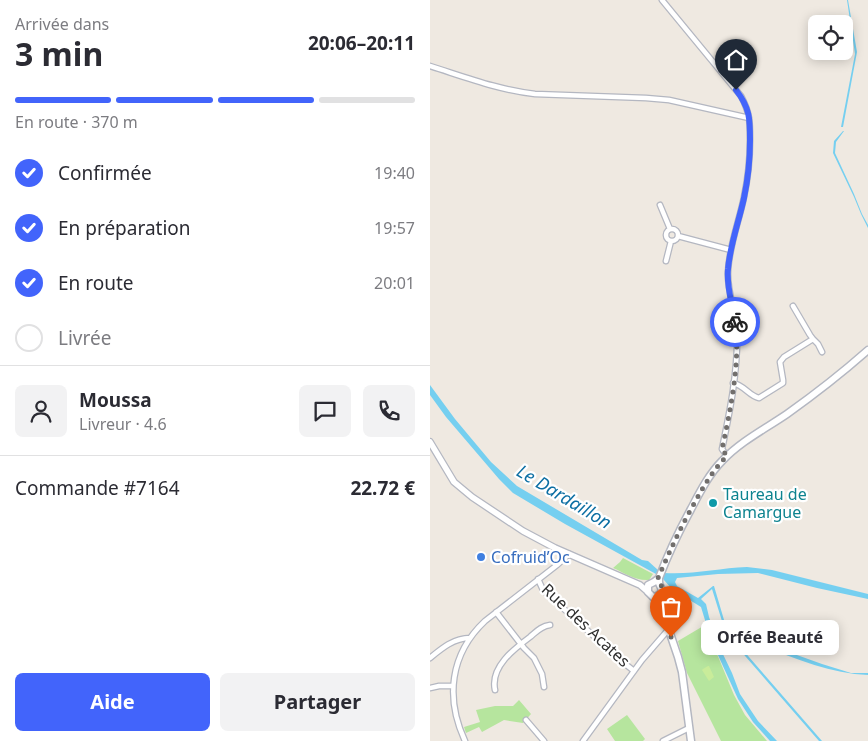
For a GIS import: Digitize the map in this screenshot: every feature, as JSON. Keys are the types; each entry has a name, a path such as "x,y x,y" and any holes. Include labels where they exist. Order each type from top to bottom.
{"main road":[{"path":"691,741 682,671 654,587 663,566 708,479 727,456 746,440 769,426 845,370 868,350"}],"street":[{"path":"662,0 741,96 749,112 747,182 729,260 728,279 737,331 734,383 722,449 727,456"},
{"path":"430,66 495,87 522,93 663,100 680,102 749,118"},
{"path":"660,205 670,229"},
{"path":"670,229 678,232 678,236"},
{"path":"670,229 666,236 671,241"},
{"path":"678,236 731,250"},
{"path":"671,241 678,236"},
{"path":"666,261 671,241"},
{"path":"792,306 822,352"},
{"path":"734,383 755,397 761,397 783,383 780,364 782,359 813,339"},
{"path":"430,442 454,482 461,489 523,530 569,554 640,585 654,587"},
{"path":"465,741 455,714 453,686 466,645 475,631 496,612 569,554"},
{"name":"Rue des Acates","path":"538,579 542,588 634,671"},
{"path":"496,612 536,662 542,674 544,687"},
{"path":"496,690 494,682 502,663 511,651 542,627 550,625"},
{"path":"583,741 634,671 668,630"},
{"path":"663,637 671,637"},
{"path":"430,658 445,646 464,638 470,638"},
{"path":"458,640 466,645"},
{"path":"430,688 453,686"},
{"path":"526,720 544,741"},
{"path":"663,741 689,728"}],"green space":[{"path":"623,558 653,574 649,580 635,578 613,568"},
{"path":"705,625 734,695 745,715 767,741 721,741 687,673 678,641"},
{"path":"708,666 714,677 709,681 702,670"},
{"path":"519,700 531,714 523,723 504,720 482,732 479,727 466,733 464,727 480,722 476,710 495,706 513,706"},
{"path":"627,715 645,739 643,741 615,741 607,729"}],"water":[{"path":"847,0 851,15 849,15"},
{"path":"853,29 857,52 843,127 841,127 855,54"},
{"path":"843,131 836,142 835,153 868,228 833,153 834,141"},
{"path":"430,385 455,419 491,462 517,486 642,560 648,561 658,570 656,574 513,493 446,417 430,395"},
{"path":"747,567 772,570 868,594 868,599 758,573 677,578 675,582 677,586 698,598 714,586 727,630 851,673 868,673 868,675 850,673 833,670 781,653 731,633 729,634 822,741 819,741 726,634 712,589 701,599 706,604 720,648 740,694 758,721 777,741 770,741 753,722 738,699 717,653 701,607 672,589 663,579 664,573 685,573"}],"way so far":[{"path":"671,637 660,604 659,595 662,588 658,578 696,500 708,479 727,456 722,449 734,383 737,331 735,322"}],"place":[{"name":"Taureau de Camargue","path":"713,503"},
{"name":"Cofruid’Oc","path":"481,557"},
{"name":"Orfée Beauté","path":"671,637"}],"route":[{"path":"735,322 728,270 747,182 750,148 749,112 736,90"}],"water label":[{"name":"Le Dardaillon","path":"564,497"}]}
